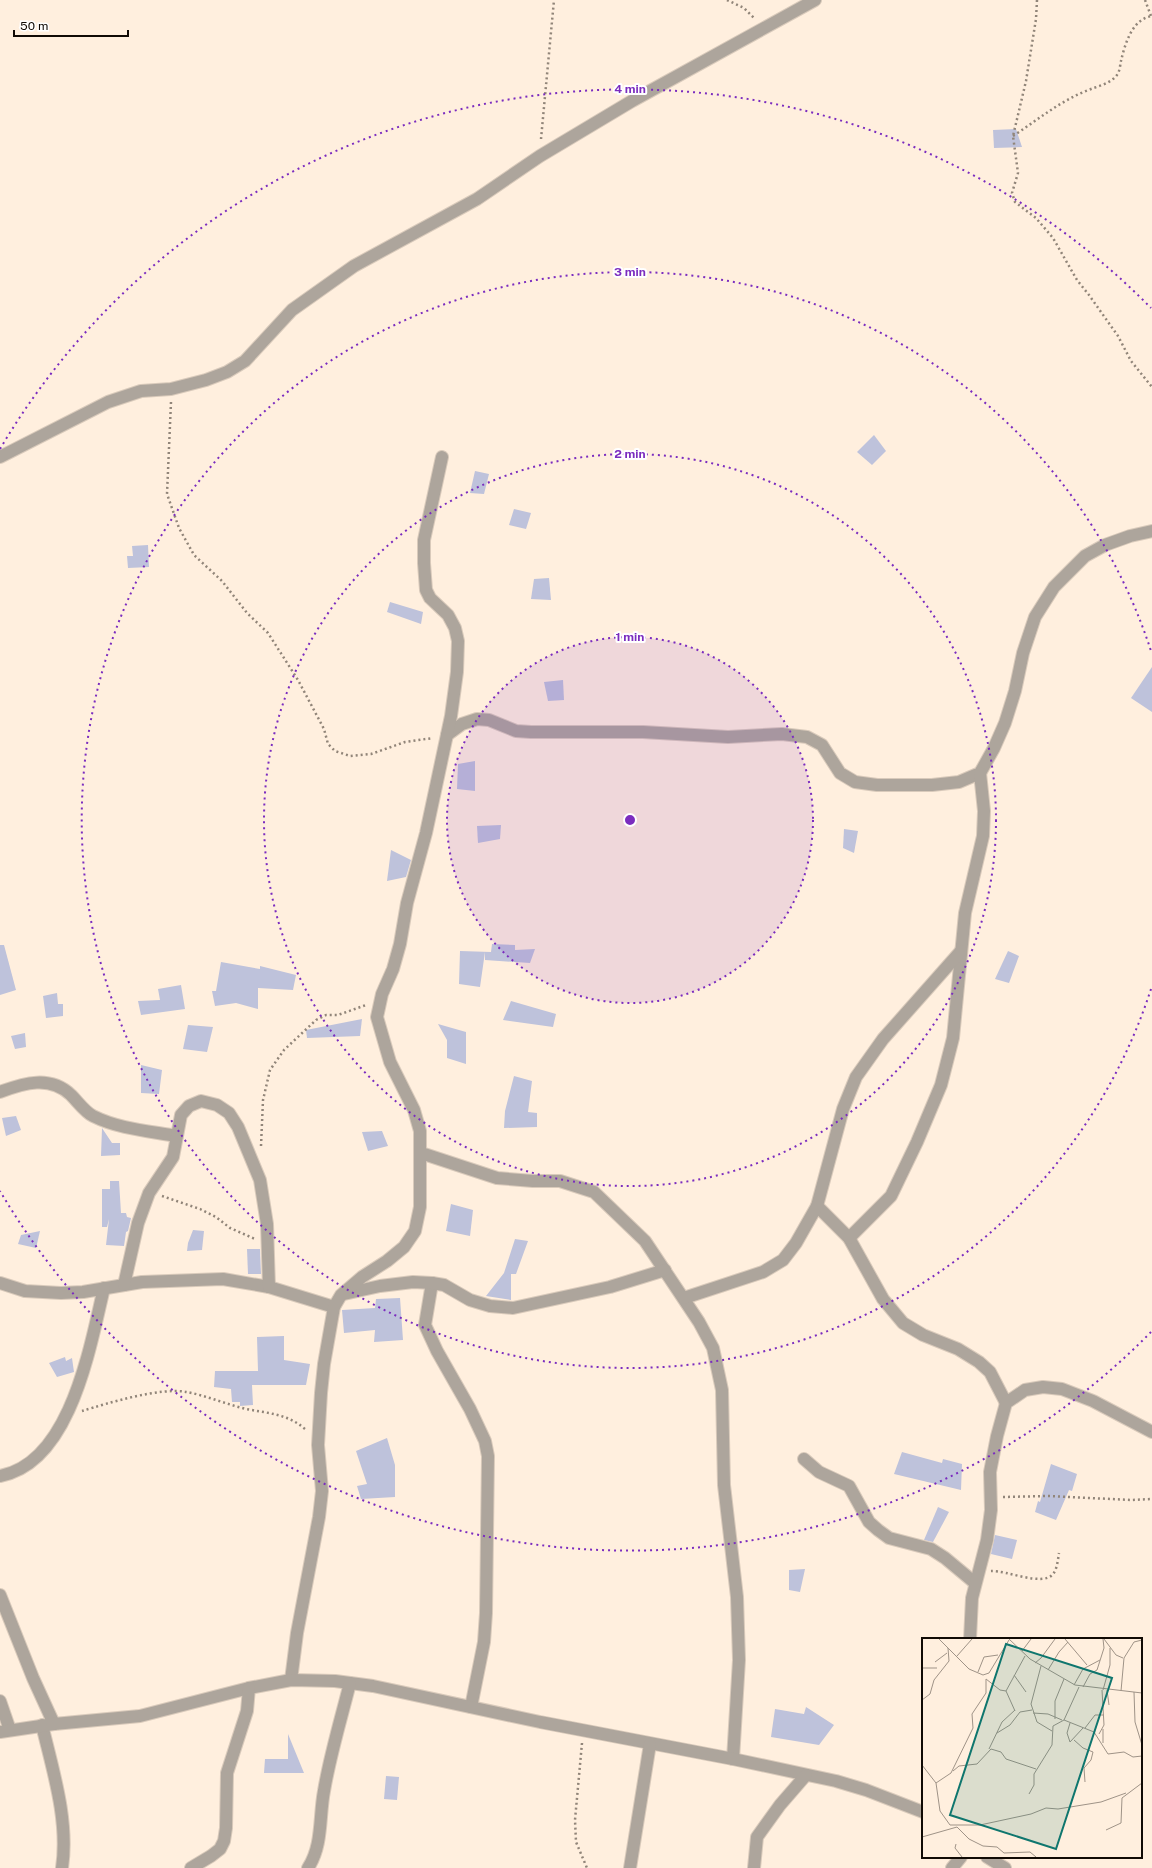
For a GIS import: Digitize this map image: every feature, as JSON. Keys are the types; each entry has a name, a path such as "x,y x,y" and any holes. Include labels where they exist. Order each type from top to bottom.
{"street":[{"path":"0,457 108,402 141,391 171,389 206,380 227,372 245,361 287,314 354,266 477,199 540,156 632,101 815,0"},
{"path":"290,1680 297,1633 320,1517 322,1491 318,1445 324,1364 334,1307 341,1295 362,1277 393,1256 404,1246 415,1231 420,1207 420,1131 414,1110 390,1062 377,1018 382,994 393,969 400,944 407,903 426,833 447,735 457,672 458,641 455,628 448,615 430,598 426,590 424,563 424,540 442,456"},
{"path":"850,1238 891,1196 917,1142 941,1085 953,1038 965,913 983,836 984,811 980,773 1005,723 1015,691 1023,653 1035,617 1054,587 1085,556 1105,545 1152,530"},
{"path":"447,735 462,724 477,719 489,720 516,731 532,732 643,732 728,737 782,734 806,737 822,745 840,773 856,782 877,785 932,785 959,782 980,773"},
{"path":"684,1298 763,1272 783,1260 796,1243 817,1206 843,1109 856,1076 883,1039 961,951"},
{"path":"0,1092 40,1081 55,1084 66,1090 91,1116 115,1125 177,1136"},
{"path":"124,1285 138,1223 149,1193 173,1157 181,1115 189,1106 201,1101 217,1105 229,1113 238,1126 260,1180 268,1245 269,1287"},
{"path":"421,1153 497,1178 533,1181 560,1181 594,1192 645,1241 684,1298 713,1348 722,1390 724,1485 737,1597 739,1660 733,1759"},
{"path":"817,1206 850,1238 883,1299 903,1323 923,1335 958,1349 979,1362 990,1372 1006,1403"},
{"path":"341,1295 380,1286 413,1282 432,1282 444,1285 470,1300 484,1304 513,1308 610,1287 665,1270"},
{"path":"0,1283 25,1291 83,1292 142,1282 223,1279 269,1287 334,1307"},
{"path":"432,1282 425,1325 437,1351 470,1409 485,1441 488,1456 486,1613 484,1642 471,1707"},
{"path":"0,1476 9,1474 26,1466 46,1448 66,1416 76,1393 89,1354 104,1288"},
{"path":"970,1638 972,1598 987,1540 991,1510 990,1472 997,1436 1006,1403 1025,1390 1043,1387 1062,1389 1093,1401 1152,1432"},
{"path":"804,1459 819,1472 849,1486 869,1522 889,1538 930,1549 976,1579"},
{"path":"0,1595 33,1678 48,1725 65,1850 62,1868"},
{"path":"0,1701 5,1731 48,1725 140,1716 249,1688 290,1680 350,1683 373,1686 583,1731 733,1759 806,1775 866,1790 922,1809"},
{"path":"308,1868 319,1840 324,1790 350,1683"},
{"path":"191,1868 220,1849 224,1841 226,1828 227,1773 247,1711 249,1688"},
{"path":"630,1868 650,1744"},
{"path":"754,1868 757,1837 780,1805 806,1775"},
{"path":"952,1868 960,1858"},
{"path":"989,1858 1005,1868"}],"path":[{"path":"540,156 554,0"},
{"path":"727,0 744,8 763,30"},
{"path":"1037,0 1036,19 1026,80 1013,136 1018,173 1012,193 1015,202 1036,218 1052,238 1077,280 1118,336 1131,361 1152,387"},
{"path":"1013,136 1053,107 1078,94 1111,81 1118,75 1126,42 1130,33 1140,22 1151,16 1145,0"},
{"path":"171,389 167,494 179,528 194,555 222,581 247,613 268,633 298,680 324,730 328,744 335,751 350,756 371,754 405,742 447,735"},
{"path":"261,1152 263,1100 270,1070 284,1050 316,1020 326,1015 338,1014 367,1005 382,994"},
{"path":"149,1193 200,1209 216,1217 230,1228 268,1245"},
{"path":"66,1416 132,1397 158,1393 185,1392 233,1406 289,1418 304,1428 318,1445"},
{"path":"991,1497 1048,1496 1152,1499"},
{"path":"976,1579 995,1571 1027,1578 1043,1579 1050,1577 1055,1573 1059,1553"},
{"path":"583,1731 575,1820 576,1842 587,1868"}],"building":[{"path":"1016,129 1022,147 994,148 993,130"},
{"path":"874,435 886,451 872,465 857,452"},
{"path":"475,471 489,474 484,494 470,493"},
{"path":"514,509 531,513 526,529 509,525"},
{"path":"148,545 149,567 128,568 127,556 133,556 132,546"},
{"path":"549,578 551,600 531,599 534,579"},
{"path":"390,602 423,612 421,624 387,612"},
{"path":"1152,667 1152,712 1131,698"},
{"path":"563,680 564,700 548,701 544,682"},
{"path":"475,761 475,791 457,789 458,764"},
{"path":"501,825 500,839 478,843 477,826"},
{"path":"844,829 858,831 854,853 843,848"},
{"path":"391,850 411,860 406,877 387,881"},
{"path":"492,944 515,945 515,950 535,949 530,963 485,960 485,952 480,987 459,984 460,951 491,952"},
{"path":"0,945 4,945 16,990 0,995"},
{"path":"1008,951 1019,956 1009,983 995,979"},
{"path":"221,962 260,969 260,966 296,975 293,990 258,988 258,1009 236,1003 215,1006 212,991 216,991"},
{"path":"181,985 185,1009 141,1015 138,1001 160,1000 158,989"},
{"path":"57,993 58,1004 63,1004 63,1016 46,1018 43,996"},
{"path":"511,1001 556,1014 553,1027 503,1020"},
{"path":"362,1019 360,1036 307,1038 306,1030"},
{"path":"438,1024 466,1032 466,1064 447,1058 447,1040"},
{"path":"188,1025 213,1027 207,1052 183,1049"},
{"path":"25,1033 26,1047 15,1049 11,1036"},
{"path":"141,1065 162,1070 159,1094 141,1093"},
{"path":"514,1076 532,1081 528,1112 537,1113 537,1127 504,1128 505,1111"},
{"path":"16,1116 21,1130 6,1136 2,1118"},
{"path":"102,1128 112,1143 120,1143 120,1155 101,1156"},
{"path":"382,1131 388,1146 368,1151 362,1132"},
{"path":"110,1181 119,1181 121,1213 126,1213 127,1217 131,1218 128,1231 126,1232 124,1246 106,1245 109,1219 107,1227 102,1227 102,1189 110,1189"},
{"path":"451,1204 473,1210 470,1236 446,1231"},
{"path":"193,1230 204,1231 202,1250 187,1251 188,1243"},
{"path":"40,1231 36,1248 18,1244 21,1235"},
{"path":"515,1239 528,1241 516,1274 511,1274 511,1300 486,1296 504,1273"},
{"path":"247,1249 260,1249 261,1274 248,1274"},
{"path":"400,1298 403,1340 374,1342 375,1330 344,1333 342,1310 375,1308 376,1299"},
{"path":"284,1336 284,1360 310,1364 306,1385 252,1385 253,1405 240,1406 240,1402 232,1402 231,1389 214,1387 215,1371 258,1371 257,1337"},
{"path":"65,1357 66,1361 72,1358 74,1372 57,1377 49,1363"},
{"path":"387,1438 395,1465 395,1497 361,1499 357,1486 367,1484 356,1451"},
{"path":"902,1452 942,1463 943,1459 962,1464 961,1490 894,1474"},
{"path":"1051,1464 1077,1474 1072,1491 1069,1490 1056,1520 1035,1512 1038,1501 1040,1502"},
{"path":"938,1507 949,1512 933,1542 924,1540"},
{"path":"995,1535 1017,1540 1012,1559 991,1554"},
{"path":"805,1569 800,1592 789,1590 789,1570"},
{"path":"806,1707 834,1725 819,1745 771,1737 775,1709 804,1714"},
{"path":"288,1734 304,1773 264,1773 265,1759 288,1759"},
{"path":"386,1776 399,1777 397,1800 384,1799"}]}
